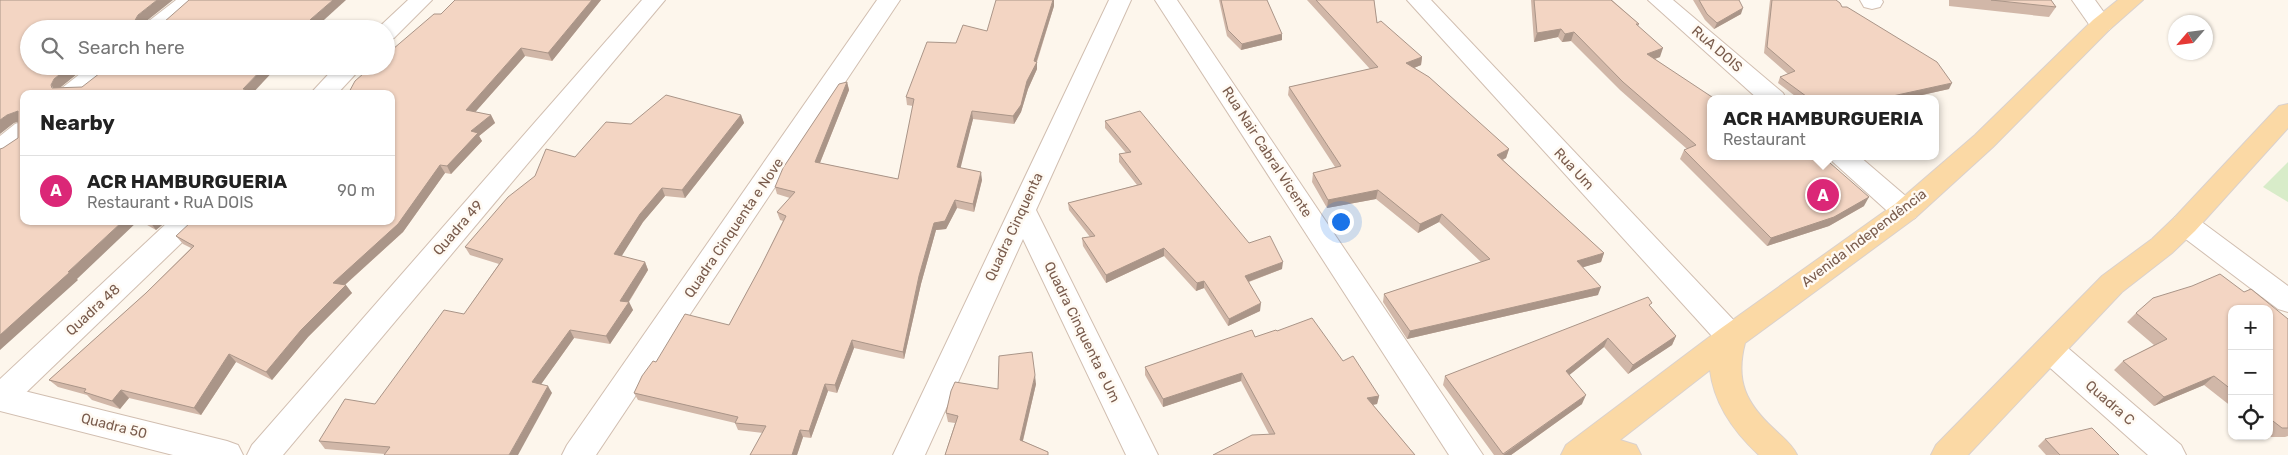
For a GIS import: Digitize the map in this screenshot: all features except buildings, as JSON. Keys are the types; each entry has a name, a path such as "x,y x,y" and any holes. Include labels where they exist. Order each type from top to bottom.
{"main road":[{"name":"Avenida Independência","path":"1577,455 1731,337 1905,211 1984,141 2101,25 2132,0"},
{"path":"1947,455 2112,284 2162,246 2185,224 2288,112"},
{"path":"1731,337 1725,367 1727,385 1738,408 1757,435 1781,455"},
{"path":"1577,455 1614,452 1625,455"}],"street":[{"path":"165,20 190,0"},
{"path":"395,24 421,0"},
{"name":"Quadra 49","path":"263,455 654,0"},
{"name":"Quadra Cinquenta e Nove","path":"578,455 889,0"},
{"name":"Quadra Cinquenta","path":"909,455 1120,0"},
{"name":"Rua Nair Cabral Vicente","path":"1166,0 1467,455"},
{"name":"Rua Um","path":"1418,0 1731,337"},
{"name":"RuA DOIS","path":"1659,0 1769,95"},
{"path":"2083,0 2101,25"},
{"path":"75,90 94,75"},
{"path":"326,90 342,75"},
{"path":"0,149 20,133"},
{"path":"1847,160 1905,211"},
{"name":"Quadra Cinquenta e Um","path":"1022,209 1142,455"},
{"path":"2185,224 2288,301"},
{"name":"Quadra 48","path":"0,398 183,225"},
{"name":"Quadra C","path":"2050,350 2170,455"},
{"name":"Quadra 50","path":"0,398 228,455"}],"green space":[{"path":"2288,162 2288,202 2263,187"}],"place":[{"name":"ACR HAMBURGUERIA","path":"1823,195"}]}
